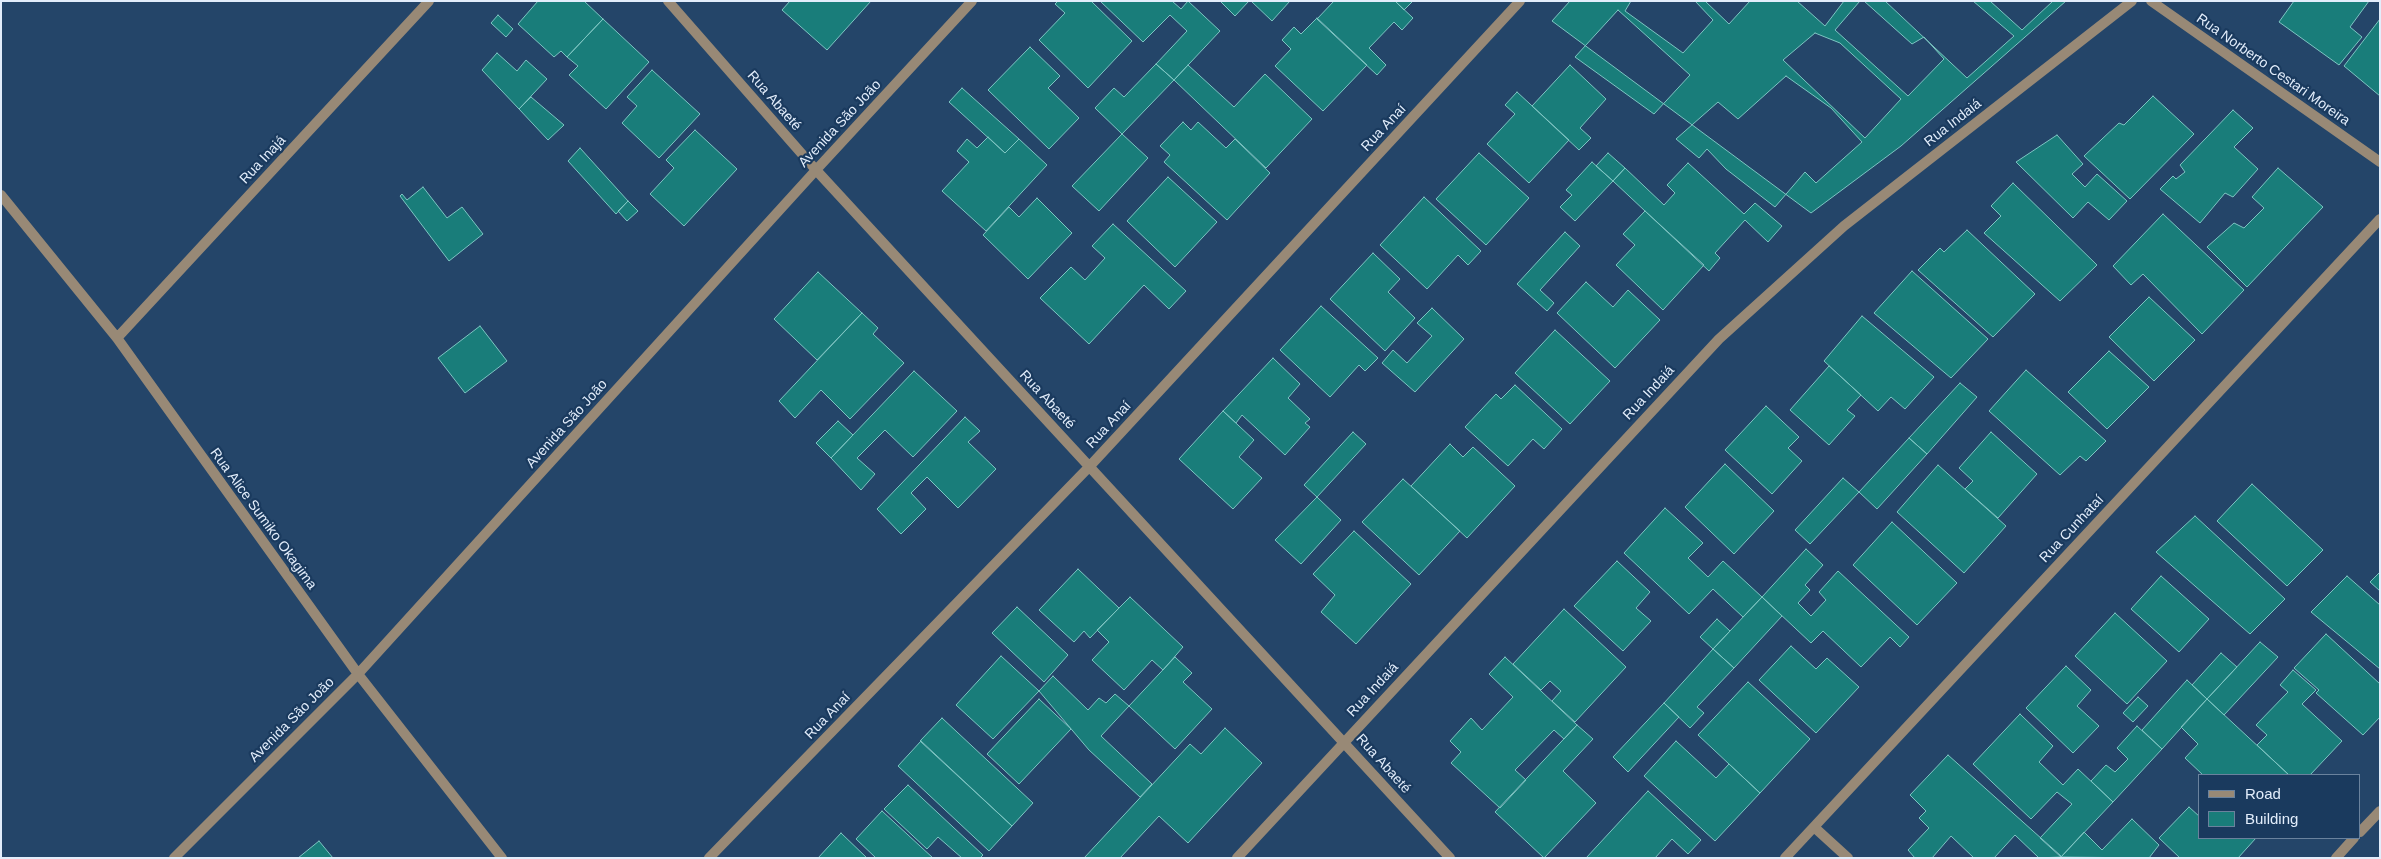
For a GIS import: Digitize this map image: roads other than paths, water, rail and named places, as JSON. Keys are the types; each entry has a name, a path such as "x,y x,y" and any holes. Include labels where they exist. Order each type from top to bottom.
{"street":[{"name":"Rua Inajá","path":"117,338 429,1"},
{"name":"Rua Abaeté","path":"668,1 816,170 1450,858"},
{"name":"Avenida São João","path":"174,858 358,674 972,1"},
{"name":"Rua Anaí","path":"709,858 1089,466 1520,1"},
{"name":"Rua Indaiá","path":"1236,858 1718,338 1844,226 2132,1"},
{"name":"Rua Norberto Cestari Moreira","path":"2151,1 2380,162"},
{"name":"Rua Alice Sumiko Okagima","path":"1,195 117,338 358,674 502,858"},
{"name":"Rua Cunhataí","path":"1785,858 2380,219"},
{"path":"2361,831 2380,811"},
{"path":"1814,827 1848,858"},
{"path":"2336,858 2353,839"}]}
